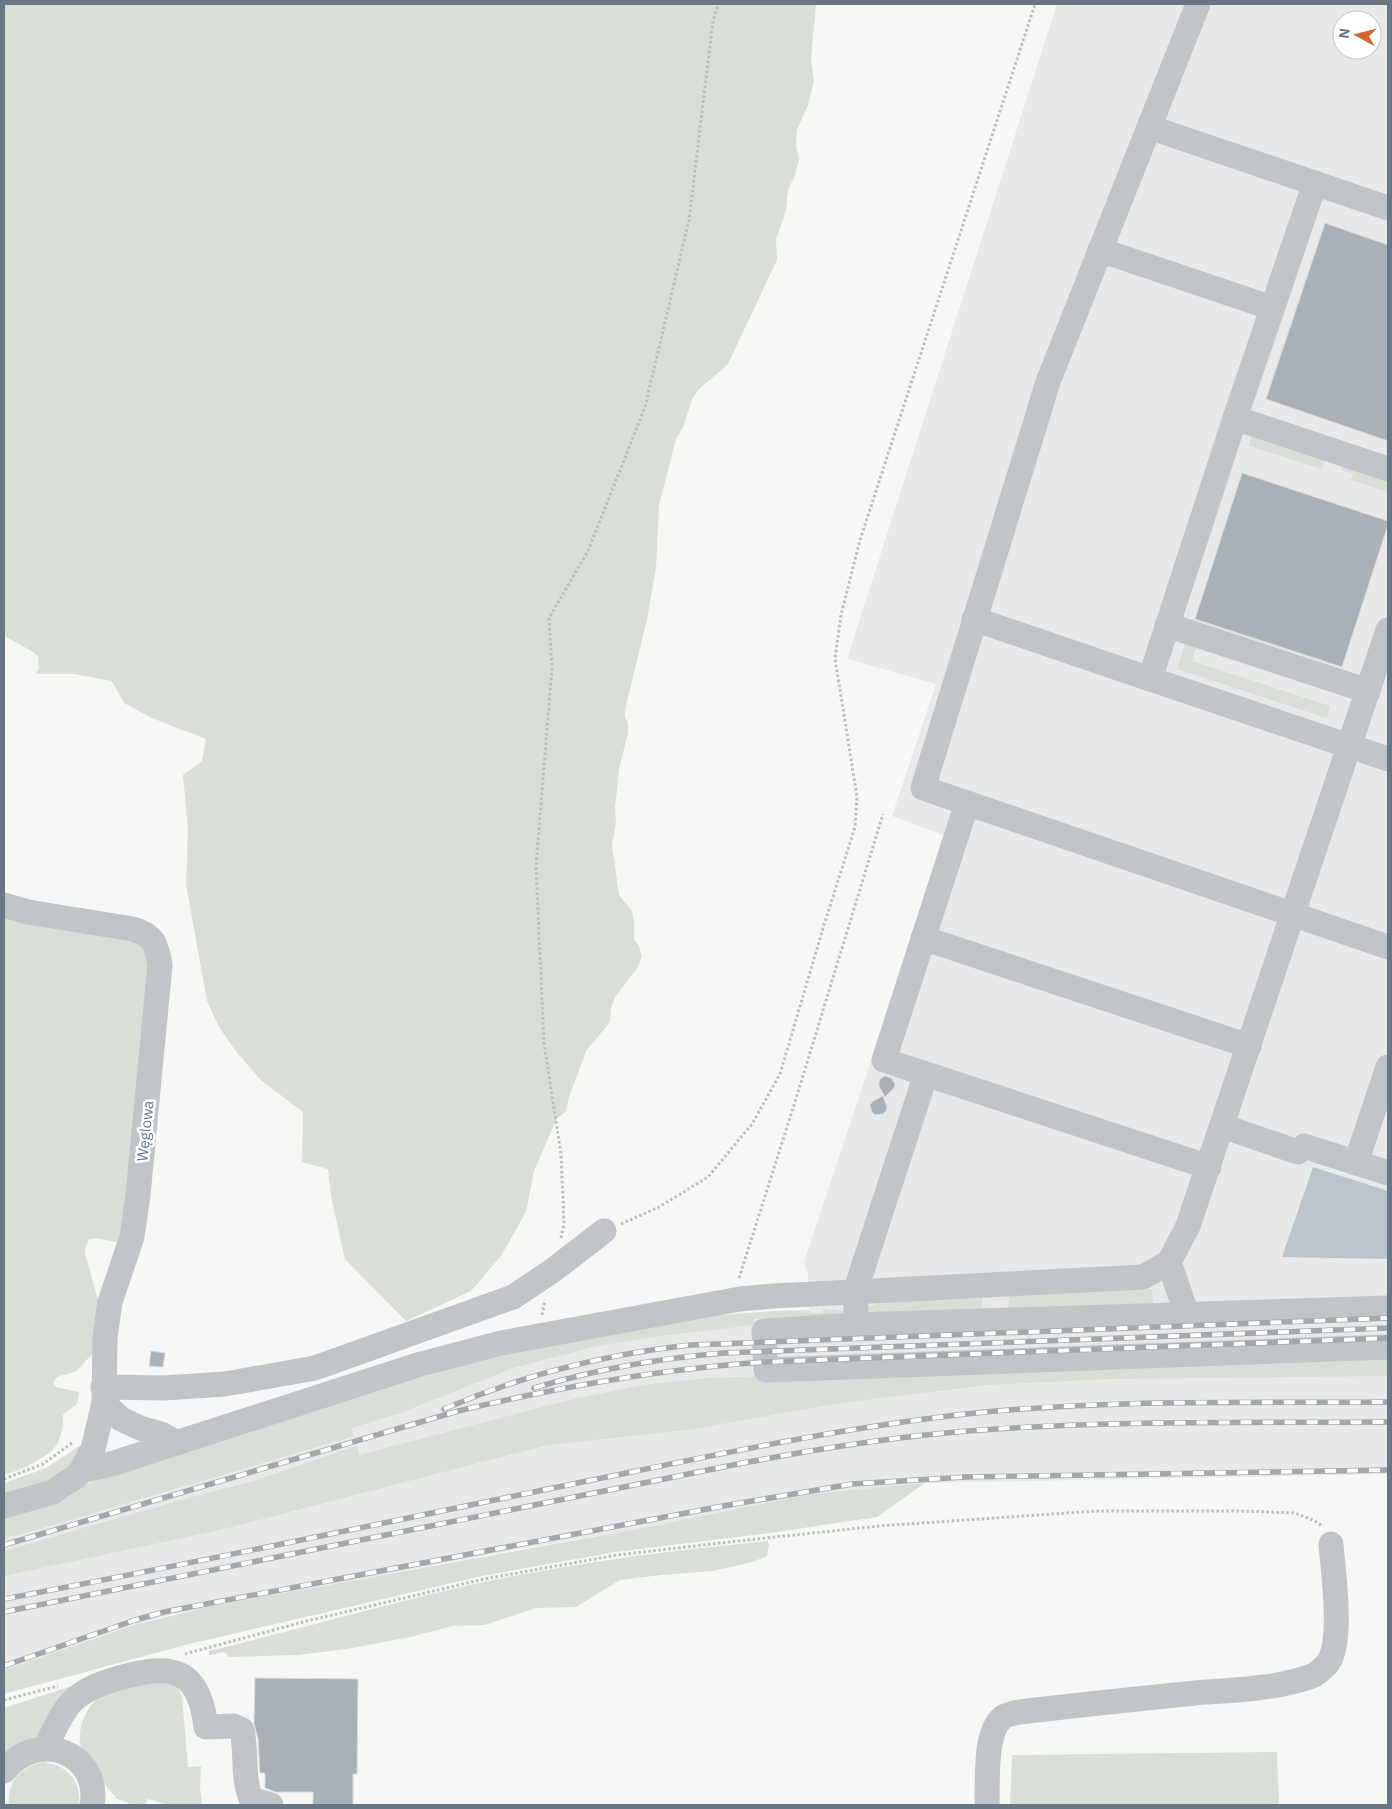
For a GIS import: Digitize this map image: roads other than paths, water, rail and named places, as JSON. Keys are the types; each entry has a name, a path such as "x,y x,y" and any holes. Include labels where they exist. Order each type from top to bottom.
{"street":[{"path":"1198,4 1048,382 923,788 1388,947"},
{"path":"1149,127 1388,208"},
{"path":"1150,679 1235,418 1315,183"},
{"path":"1100,250 1272,308"},
{"path":"1235,418 1388,469"},
{"path":"974,619 1388,760"},
{"path":"1167,625 1368,691"},
{"path":"4,1506 53,1492 76,1477 81,1470 111,1464 421,1364 537,1335 740,1299 1143,1277 1169,1262 1188,1226 1209,1167 1388,630"},
{"path":"967,803 884,1060 1209,1167"},
{"name":"Węglowa","path":"4,905 28,912 134,929 147,933 153,940 158,952 160,965 138,1195 132,1236 110,1302 105,1338 104,1395 98,1427 93,1449 81,1470"},
{"path":"923,938 1249,1046"},
{"path":"1356,1163 1388,1067"},
{"path":"857,1325 855,1292 926,1074"},
{"path":"1222,1126 1298,1152 1304,1146 1388,1173"},
{"path":"177,1443 162,1434 140,1428 121,1419 104,1395 164,1388 225,1384 315,1368 513,1297 552,1271 604,1231"},
{"path":"1169,1262 1187,1315"},
{"path":"993,1284 994,1320"},
{"path":"1388,1308 857,1325 764,1331 766,1370 1388,1346"},
{"path":"987,1805 991,1738 1003,1716 1020,1712 1256,1687 1284,1683 1314,1675 1329,1661 1335,1643 1336,1608 1331,1544"},
{"path":"44,1749 69,1705 84,1693 107,1682 164,1670 178,1674 188,1680 196,1689 204,1709 206,1727 233,1726 242,1730 246,1785 251,1799 271,1805"},
{"path":"70,1755 74,1723 84,1693"},
{"path":"4,1771 20,1755 35,1750 56,1750 70,1755 86,1771 91,1782 92,1805"}],"railway":[{"path":"444,1409 534,1376 596,1360 691,1345 1388,1318"},
{"path":"534,1388 581,1375 629,1365 725,1353 1388,1328"},
{"path":"4,1545 458,1411 534,1394 649,1374 765,1362 1388,1338"},
{"path":"4,1599 214,1558 714,1455 814,1436 915,1420 1019,1409 1071,1406 1229,1402 1388,1402"},
{"path":"4,1612 743,1463 883,1440 968,1431 1073,1425 1388,1422"},
{"path":"4,1666 135,1620 164,1612 723,1506 852,1484 965,1477 1388,1470"}]}
